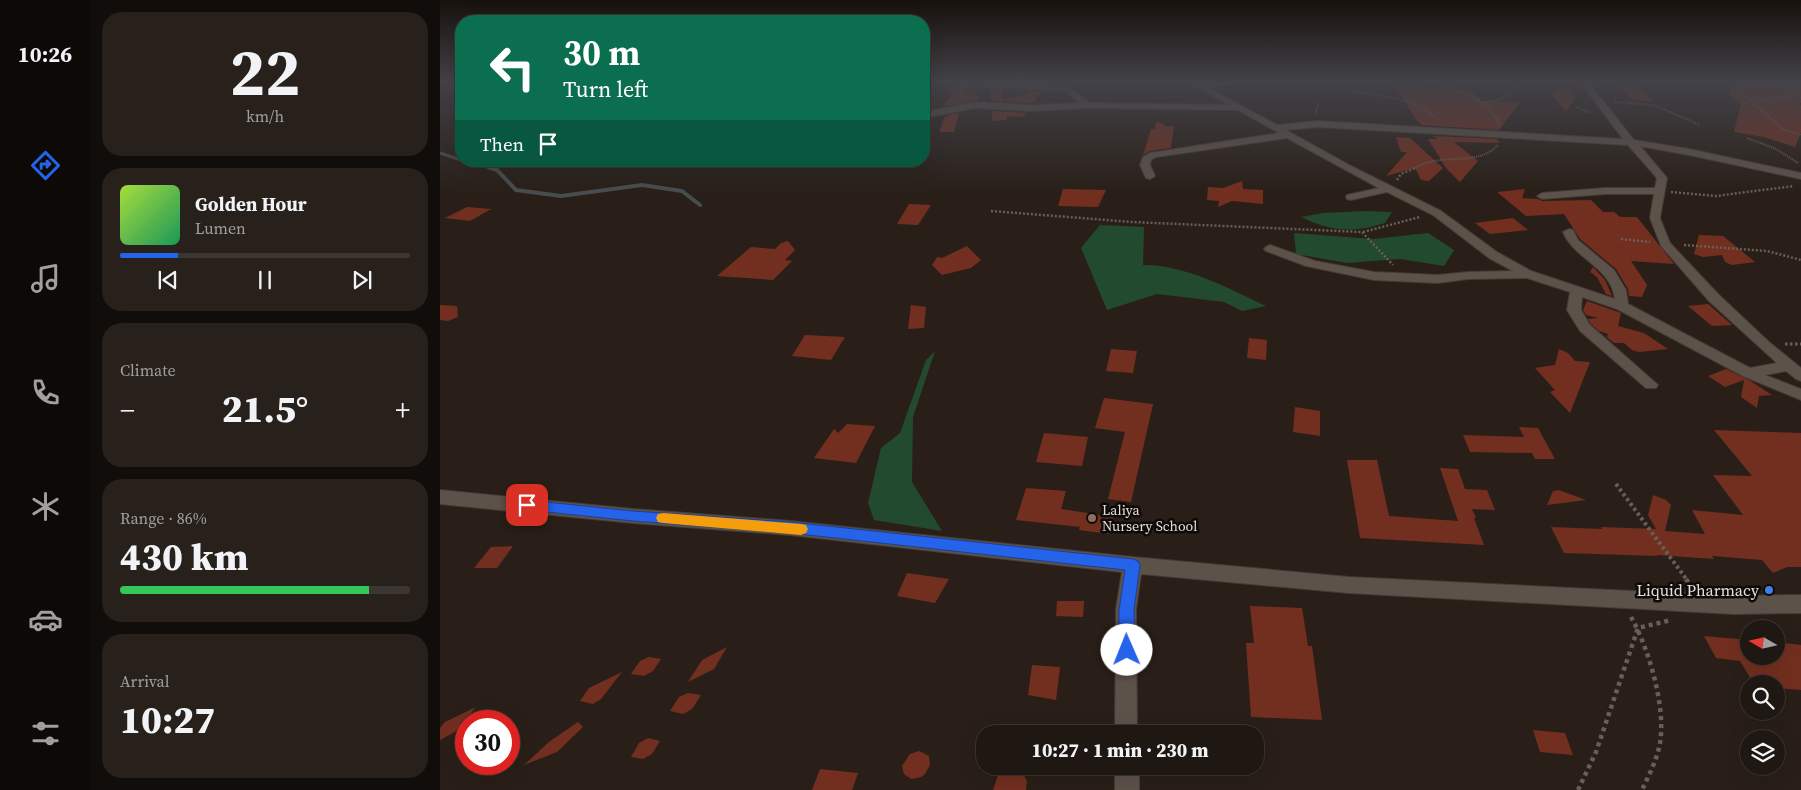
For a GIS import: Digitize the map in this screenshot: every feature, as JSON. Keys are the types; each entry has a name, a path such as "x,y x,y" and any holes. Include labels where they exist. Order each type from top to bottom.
{"street":[{"path":"1259,119 1286,135 1437,214 1494,256 1527,274 1622,306 1748,372 1801,396"},
{"path":"1613,119 1662,178 1654,218 1666,244 1714,298 1801,376"},
{"path":"1276,128 1318,124 1630,142 1689,152 1796,175"},
{"path":"1150,176 1146,159 1153,155 1286,135"},
{"path":"1351,197 1387,189"},
{"path":"1542,196 1605,191 1658,191"},
{"path":"1569,232 1573,242 1587,252 1610,274 1620,290 1622,306"},
{"path":"1270,249 1301,262 1319,267 1406,278 1440,279 1460,276 1527,274"},
{"path":"1576,291 1574,310 1585,328 1651,385"},
{"path":"1748,372 1789,366"},
{"path":"440,497 633,516 790,528 1133,565 1348,585 1734,605 1801,604"},
{"path":"1126,725 1126,610 1133,565"},
{"path":"1126,775 1127,790"}],"path":[{"path":"1437,119 1448,131"},
{"path":"1415,166 1434,161 1464,160 1494,150 1502,136 1502,129 1497,119"},
{"path":"1686,119 1700,125"},
{"path":"1771,119 1784,130 1801,135"},
{"path":"1747,138 1776,149 1801,165"},
{"path":"1658,191 1716,196 1792,188 1798,184 1796,175"},
{"path":"991,211 1132,222 1362,232 1437,214"},
{"path":"1362,232 1406,278"},
{"path":"1621,239 1767,251 1801,260"},
{"path":"1616,484 1703,603"},
{"path":"1619,600 1638,628 1659,703 1661,736 1654,762 1642,790"},
{"path":"1638,628 1677,619"},
{"path":"1578,790 1596,752 1638,628"}],"green space":[{"path":"1392,212 1385,223 1353,229 1323,226 1301,217 1323,213"},
{"path":"1100,225 1144,227 1143,265 1159,266 1191,273 1222,285 1266,306 1242,311 1224,302 1157,294 1107,310 1081,248"},
{"path":"1294,233 1373,239 1428,233 1454,250 1444,266 1400,259 1347,263 1296,254"},
{"path":"935,351 913,417 912,482 942,531 874,520 868,503 881,448 900,433 926,360"}],"building":[{"path":"944,119 957,119 954,132 939,132"},
{"path":"992,119 1007,120 992,121"},
{"path":"1416,119 1507,119 1499,130 1422,125"},
{"path":"1737,119 1801,119 1801,132 1795,147 1764,137 1734,132"},
{"path":"1157,121 1166,126 1174,126 1171,148 1150,151 1143,155 1151,129 1154,129"},
{"path":"1433,136 1497,139 1500,143 1454,142 1478,161 1460,182 1446,168 1428,139 1438,139"},
{"path":"1396,137 1410,138 1443,168 1429,181 1421,180 1415,168 1386,176 1407,152 1401,152"},
{"path":"1242,181 1243,189 1263,190 1263,204 1232,201 1218,207 1219,201 1207,200 1208,187 1223,188"},
{"path":"1063,189 1106,190 1098,207 1058,206"},
{"path":"1525,189 1522,198 1542,201 1591,200 1603,212 1614,212 1620,217 1637,217 1674,264 1631,261 1647,285 1642,297 1629,296 1628,289 1616,269 1580,239 1564,214 1526,216 1497,192"},
{"path":"909,204 931,205 918,225 897,224"},
{"path":"467,207 491,209 470,221 445,218"},
{"path":"1513,218 1528,230 1490,234 1475,223"},
{"path":"1699,235 1723,236 1755,262 1732,265 1725,262 1722,255 1703,257 1694,254"},
{"path":"788,241 795,250 785,260 792,261 773,280 717,276 751,247 775,249 781,243"},
{"path":"967,246 981,260 971,268 942,275 932,265 937,257 942,258"},
{"path":"1593,267 1605,280 1612,296 1606,294 1597,277 1590,272"},
{"path":"1587,301 1621,313 1618,326 1644,333 1668,349 1639,352 1632,350 1624,343 1614,343 1607,337 1608,334 1599,331 1591,324 1588,319 1598,318 1586,315 1583,310"},
{"path":"1708,304 1732,325 1712,326 1688,306"},
{"path":"440,305 457,306 458,317 448,321 440,320"},
{"path":"911,305 926,307 924,328 908,329"},
{"path":"805,335 845,337 831,360 792,356"},
{"path":"1249,338 1267,340 1266,360 1247,358"},
{"path":"1111,349 1137,351 1133,373 1106,371"},
{"path":"1559,349 1568,353 1575,361 1590,362 1570,413 1550,392 1555,390 1535,368 1555,365"},
{"path":"1726,369 1749,380 1772,395 1759,396 1757,408 1741,397 1744,380 1725,387 1708,376"},
{"path":"1104,398 1153,404 1131,502 1108,499 1125,432 1095,428"},
{"path":"1295,407 1320,411 1320,436 1293,432"},
{"path":"847,424 875,426 856,463 814,458 834,429 838,433"},
{"path":"1519,427 1538,428 1555,459 1535,459 1532,453 1470,452 1463,435 1524,437"},
{"path":"1714,430 1801,433 1801,567 1787,567 1773,573 1762,560 1712,556 1714,559 1657,555 1564,553 1551,527 1656,529 1648,515 1653,495 1666,500 1671,505 1665,531 1705,534 1692,510 1743,515 1713,475 1752,476"},
{"path":"1044,433 1088,437 1082,466 1036,462"},
{"path":"1347,460 1377,460 1389,516 1458,521 1440,468 1458,469 1465,489 1487,490 1495,510 1472,509 1484,545 1360,538"},
{"path":"1026,488 1066,491 1061,509 1114,517 1110,534 1079,530 1080,527 1016,520"},
{"path":"1559,490 1586,500 1547,505 1553,491"},
{"path":"513,546 497,568 474,568 491,547"},
{"path":"907,573 949,579 935,603 897,596"},
{"path":"1057,601 1084,601 1083,617 1056,616"},
{"path":"1250,606 1302,608 1308,646 1312,646 1322,720 1251,717 1246,643 1254,643"},
{"path":"1704,636 1740,639 1740,661 1716,658"},
{"path":"1785,643 1801,645 1801,690 1785,689 1785,675 1749,675 1742,665 1785,665"},
{"path":"727,647 714,669 688,682 702,660"},
{"path":"649,657 661,659 653,671 644,676 631,674 640,661"},
{"path":"1032,665 1060,667 1056,700 1028,695"},
{"path":"622,672 601,699 593,704 580,701 589,688"},
{"path":"688,693 701,695 692,709 683,714 670,711 679,697"},
{"path":"455,717 455,732 440,740 440,728 445,722"},
{"path":"578,722 583,727 557,752 524,765 549,742"},
{"path":"1533,730 1565,733 1573,755 1540,752"},
{"path":"648,738 660,741 652,754 643,759 631,757 639,743"},
{"path":"919,751 929,756 930,765 921,777 911,779 904,774 902,766 910,754"},
{"path":"820,769 858,773 852,790 812,790"},
{"path":"998,775 1024,775 1027,781 1026,790 993,790"}],"waterway":[{"path":"440,153 455,158"},
{"path":"487,167 494,169"},
{"path":"490,168 497,170 516,190 561,196 642,185 682,191 700,205"}],"slow traffic":[{"path":"663,518 801,529"}],"place":[{"name":"Laliya Nursery School","path":"1092,518"},
{"name":"Liquid Pharmacy","path":"1769,590"}],"route":[{"path":"527,505 633,516 790,528 1133,565 1126,610 1127,650"}]}
